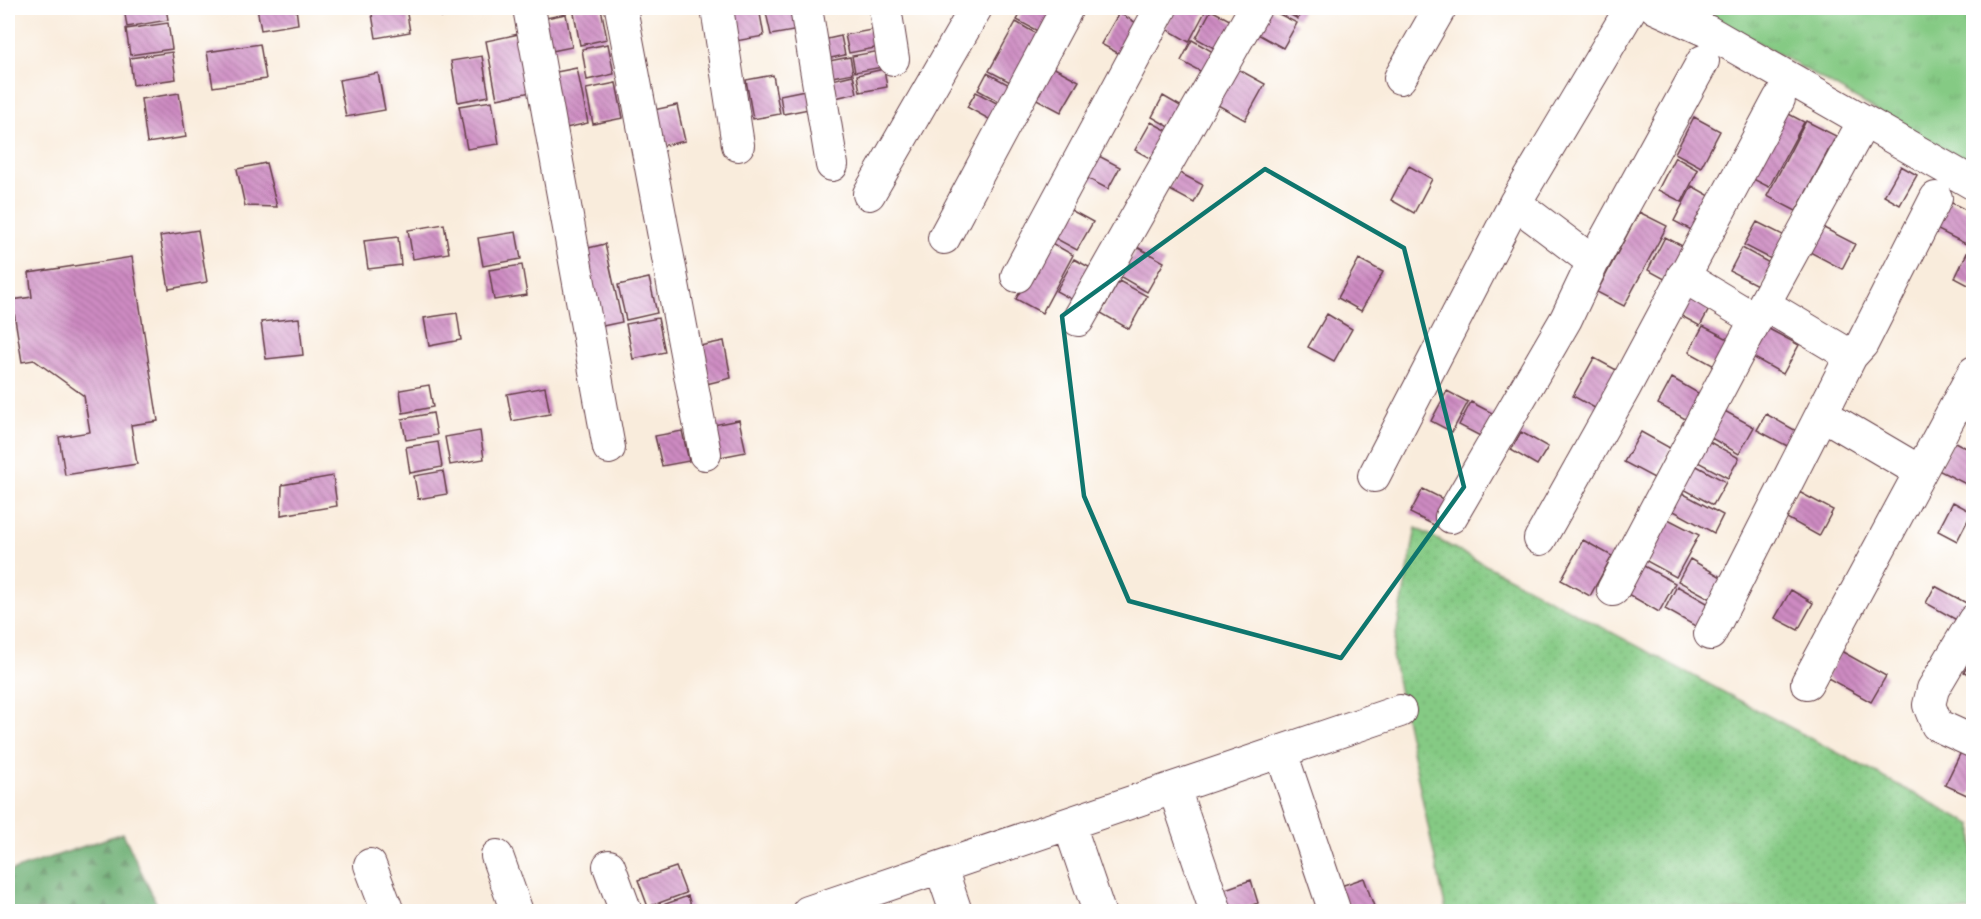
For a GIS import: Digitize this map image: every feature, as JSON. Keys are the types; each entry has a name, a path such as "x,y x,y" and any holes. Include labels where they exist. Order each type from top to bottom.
{"street":[{"path":"529,8 609,448"},
{"path":"621,8 705,454"},
{"path":"717,8 738,145"},
{"path":"806,8 832,165"},
{"path":"885,8 893,59"},
{"path":"869,194 976,8"},
{"path":"944,238 1067,8"},
{"path":"1017,276 1161,8"},
{"path":"1078,320 1255,8"},
{"path":"1400,78 1440,8"},
{"path":"1374,476 1515,203 1631,8"},
{"path":"1656,8 1707,31 1974,184"},
{"path":"1451,517 1566,319 1593,262 1703,61"},
{"path":"1540,539 1625,387 1779,99"},
{"path":"1613,590 1864,121"},
{"path":"1710,634 1851,356 1862,344 1936,198"},
{"path":"1515,203 1593,262"},
{"path":"1683,276 1851,356"},
{"path":"1807,683 1974,372"},
{"path":"1822,414 1919,471"},
{"path":"1972,625 1933,689 1929,705 1937,724 1974,742"},
{"path":"808,912 1400,711"},
{"path":"1281,752 1335,912"},
{"path":"1174,788 1216,912"},
{"path":"1069,824 1099,912"},
{"path":"497,856 517,912"},
{"path":"370,865 388,912"},
{"path":"609,866 626,912"},
{"path":"941,868 956,912"}],"highlighted area":[{"path":"1265,169 1404,248 1464,487 1341,658 1129,601 1084,496 1062,316"}],"green space":[{"path":"1698,8 1973,8 1973,166"},
{"path":"1416,528 1973,825 1973,911 1446,911 1392,656"},
{"path":"123,833 160,911 8,911 8,872"}],"building":[{"path":"124,8 166,8 168,20 127,27"},
{"path":"257,8 296,8 298,24 261,30"},
{"path":"371,8 406,8 410,32 376,38"},
{"path":"441,8 474,8 475,11 442,17"},
{"path":"573,8 601,8 607,39 580,45"},
{"path":"730,8 759,8 764,36 736,41"},
{"path":"765,8 794,8 799,30 771,35"},
{"path":"1024,8 1058,8 1043,34 1017,20"},
{"path":"1176,8 1207,8 1189,42 1165,28"},
{"path":"1267,8 1297,23 1283,48 1254,32"},
{"path":"1278,8 1304,8 1298,19"},
{"path":"1211,10 1237,24 1221,52 1196,38"},
{"path":"1119,13 1142,26 1125,57 1101,44"},
{"path":"566,14 572,47 542,53 536,20"},
{"path":"1016,22 1042,37 1016,85 989,71"},
{"path":"168,23 172,49 130,55 126,29"},
{"path":"876,29 880,47 849,53 845,35"},
{"path":"519,34 531,92 497,99 486,41"},
{"path":"841,36 845,55 826,59 823,40"},
{"path":"1192,40 1220,56 1209,76 1181,61"},
{"path":"260,44 266,79 213,87 207,52"},
{"path":"608,44 614,74 587,80 582,49"},
{"path":"880,51 883,67 855,72 852,56"},
{"path":"172,52 176,79 133,85 130,58"},
{"path":"482,56 489,96 458,102 451,61"},
{"path":"850,57 853,73 832,77 829,61"},
{"path":"1047,64 1079,81 1061,112 1029,95"},
{"path":"1234,67 1265,84 1245,120 1214,103"},
{"path":"577,68 588,123 557,130 546,74"},
{"path":"884,69 887,87 860,92 857,75"},
{"path":"378,73 385,110 346,117 339,80"},
{"path":"987,73 1015,88 1005,105 978,90"},
{"path":"773,75 780,114 753,119 746,80"},
{"path":"853,75 857,93 835,98 832,80"},
{"path":"616,83 623,118 593,124 586,89"},
{"path":"810,89 814,108 783,114 780,95"},
{"path":"976,92 1004,107 996,123 967,107"},
{"path":"179,93 186,137 147,143 141,99"},
{"path":"1163,96 1189,111 1178,132 1152,117"},
{"path":"492,101 499,144 467,149 459,106"},
{"path":"677,105 685,141 656,147 649,111"},
{"path":"1783,111 1804,122 1769,187 1749,177"},
{"path":"1694,117 1720,131 1701,167 1675,153"},
{"path":"1806,121 1836,136 1796,211 1767,196"},
{"path":"1151,122 1175,135 1159,163 1135,150"},
{"path":"1095,154 1120,167 1108,189 1083,176"},
{"path":"1675,157 1698,170 1682,202 1658,190"},
{"path":"266,163 277,207 245,206 237,169"},
{"path":"1409,166 1432,179 1414,213 1391,200"},
{"path":"1901,166 1917,175 1900,205 1884,196"},
{"path":"1178,172 1203,185 1194,203 1168,189"},
{"path":"1692,186 1717,200 1699,234 1674,221"},
{"path":"1948,201 1974,214 1974,234 1968,245 1934,228"},
{"path":"1069,209 1093,222 1077,250 1053,237"},
{"path":"1639,212 1667,226 1624,306 1597,292"},
{"path":"1757,222 1785,236 1773,260 1744,245"},
{"path":"444,224 449,253 413,259 408,230"},
{"path":"1820,226 1855,244 1842,269 1808,251"},
{"path":"198,230 207,282 169,289 160,236"},
{"path":"516,232 521,259 483,266 478,238"},
{"path":"398,237 401,265 368,269 364,241"},
{"path":"1665,237 1690,250 1672,283 1648,270"},
{"path":"1048,241 1073,255 1042,313 1016,299"},
{"path":"605,244 622,322 593,328 576,251"},
{"path":"1137,247 1164,262 1147,292 1121,277"},
{"path":"1742,248 1773,265 1761,287 1730,271"},
{"path":"1968,251 1974,254 1974,288 1955,278"},
{"path":"132,257 158,421 131,425 137,464 65,475 59,437 90,432 84,396 34,360 22,362 12,300 32,297 29,273"},
{"path":"1074,259 1100,273 1082,305 1056,291"},
{"path":"1359,259 1383,272 1361,311 1338,298"},
{"path":"522,265 527,295 494,300 489,270"},
{"path":"649,278 657,313 626,320 618,285"},
{"path":"1119,281 1147,296 1129,329 1101,313"},
{"path":"1689,289 1713,302 1700,326 1676,313"},
{"path":"457,313 461,340 429,346 424,318"},
{"path":"1327,314 1352,329 1334,361 1308,347"},
{"path":"299,318 303,355 266,359 261,322"},
{"path":"658,318 665,352 633,359 626,324"},
{"path":"1703,326 1732,341 1718,368 1689,352"},
{"path":"1767,328 1799,345 1783,374 1751,356"},
{"path":"724,341 731,378 698,386 690,348"},
{"path":"1594,358 1624,374 1602,412 1573,396"},
{"path":"1672,378 1703,396 1689,421 1658,404"},
{"path":"429,385 433,407 403,413 400,390"},
{"path":"545,387 550,414 512,421 507,394"},
{"path":"1447,391 1468,402 1452,432 1431,421"},
{"path":"1471,402 1496,415 1484,438 1459,425"},
{"path":"1721,409 1754,427 1739,454 1706,435"},
{"path":"433,413 437,435 406,440 402,419"},
{"path":"1766,414 1800,433 1791,448 1757,430"},
{"path":"739,420 746,452 715,458 708,426"},
{"path":"480,431 484,459 450,465 445,437"},
{"path":"682,431 689,461 662,466 655,436"},
{"path":"1521,432 1548,447 1537,465 1511,450"},
{"path":"1641,432 1670,448 1654,478 1624,462"},
{"path":"1706,440 1739,458 1728,478 1694,460"},
{"path":"1953,441 1974,452 1974,488 1938,470"},
{"path":"438,442 442,467 410,473 406,447"},
{"path":"1693,464 1726,482 1713,505 1680,487"},
{"path":"443,471 447,494 418,499 414,476"},
{"path":"333,476 337,506 281,515 282,485"},
{"path":"1423,489 1451,503 1438,527 1410,513"},
{"path":"1680,492 1723,515 1714,533 1670,509"},
{"path":"1799,492 1833,510 1819,536 1785,517"},
{"path":"1953,502 1972,512 1957,541 1938,531"},
{"path":"1664,517 1699,535 1676,577 1641,558"},
{"path":"1583,540 1612,556 1590,596 1561,580"},
{"path":"1690,559 1723,578 1711,599 1678,581"},
{"path":"1642,565 1675,583 1659,612 1626,593"},
{"path":"1677,586 1709,604 1697,627 1665,609"},
{"path":"1935,586 1972,606 1962,623 1926,603"},
{"path":"1791,590 1813,603 1798,630 1775,618"},
{"path":"1841,651 1886,676 1871,702 1826,677"},
{"path":"1974,655 1974,677 1964,672"},
{"path":"1962,750 1974,756 1974,788 1969,796 1945,785"},
{"path":"676,867 686,893 648,907 638,880"},
{"path":"1364,878 1376,912 1346,912 1338,887"},
{"path":"1251,880 1258,903 1234,912 1221,912 1214,893"},
{"path":"688,896 693,912 646,912 646,911"}]}
